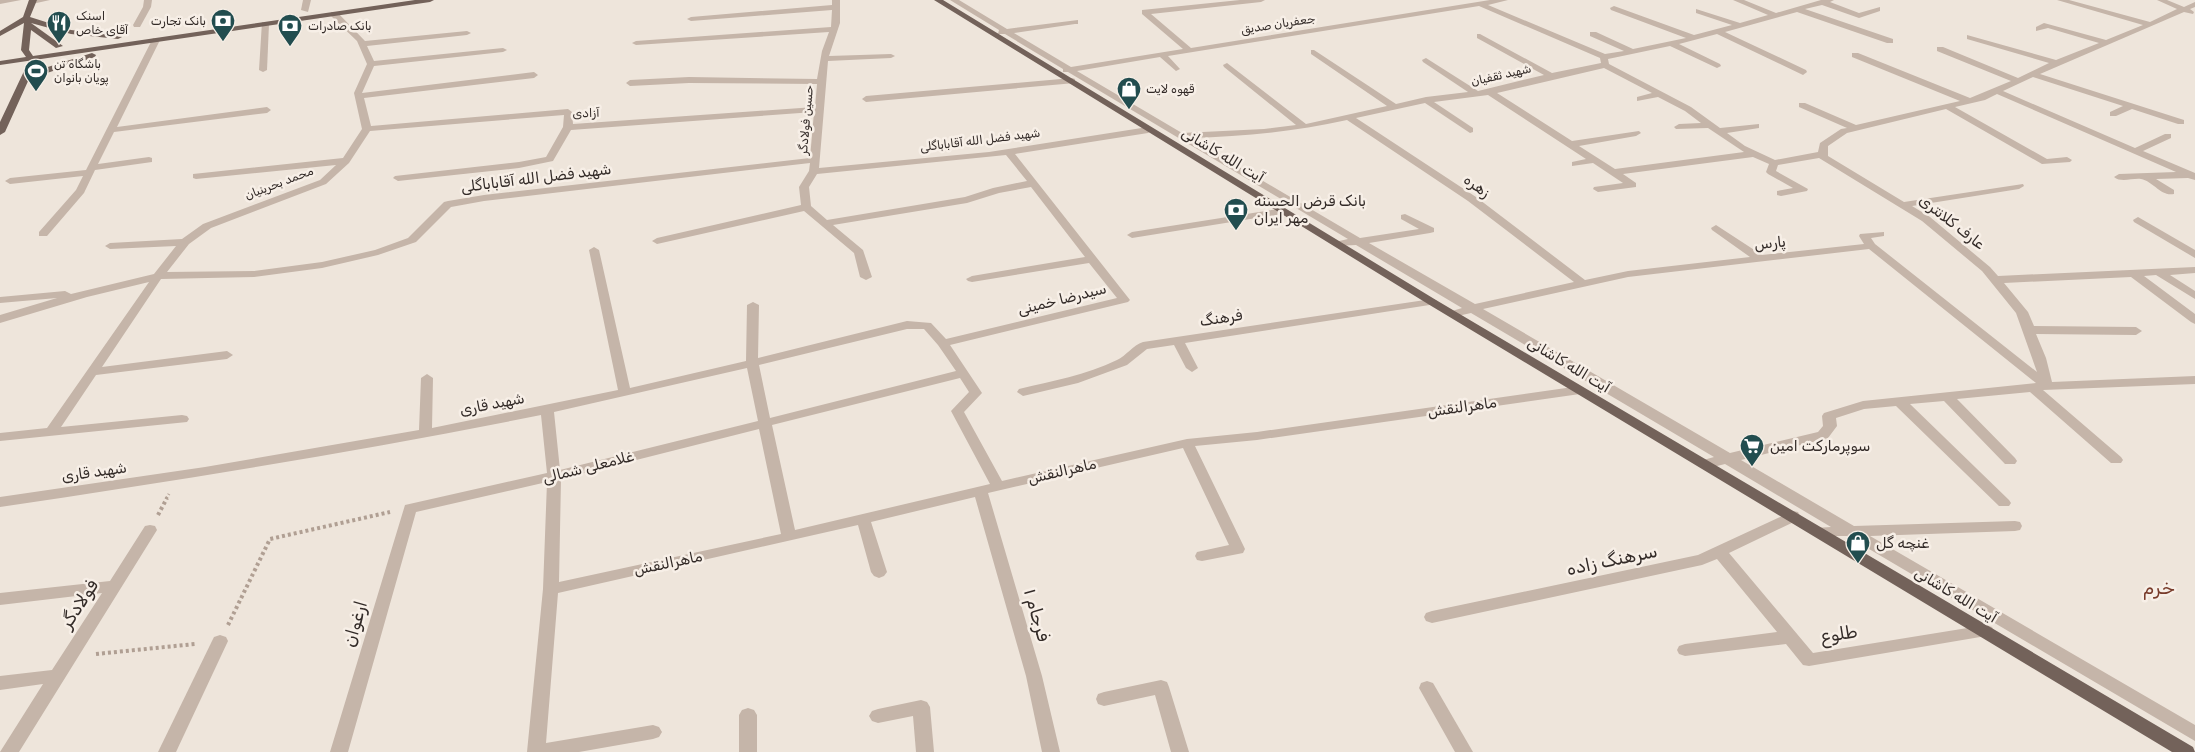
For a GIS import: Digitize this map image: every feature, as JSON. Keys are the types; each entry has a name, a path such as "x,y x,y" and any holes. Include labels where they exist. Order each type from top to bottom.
{"main road":[{"path":"0,54 378,0"},
{"path":"0,63 430,0"},
{"name":"آیت الله کاشانی","path":"938,0 992,33 1066,74 1148,130 1432,302 2187,752"},
{"path":"31,58 25,50 27,21 33,1"},
{"path":"27,21 59,46"},
{"path":"0,34 27,21 85,36 118,37"},
{"path":"26,78 129,44"},
{"path":"31,58 59,46"},
{"path":"0,132 26,78 31,58"}],"street":[{"path":"0,2 16,0"},
{"path":"33,1 46,0"},
{"path":"137,25 147,7 148,0"},
{"path":"305,10 307,0"},
{"name":"آیت الله کاشانی","path":"954,0 1004,31 1066,74 1180,136 1361,241 1472,309 2195,734"},
{"path":"1189,50 1145,12 1261,0"},
{"path":"1442,0 1457,8"},
{"name":"جعفریان صدیق","path":"866,99 1066,74 1161,54 1502,0"},
{"path":"1737,0 1776,15"},
{"path":"2062,0 2151,26"},
{"path":"2161,0 2195,13"},
{"path":"1826,1 1859,16 1877,9"},
{"name":"شهید ثقفیان","path":"1162,138 1264,132 1304,127 1426,100 1490,92 1604,61 1632,51 1694,38 1826,1"},
{"path":"691,19 836,4"},
{"name":"حسین فولادگر","path":"806,207 804,187 814,165 821,82 825,59 834,29 836,4"},
{"path":"1480,4 1604,61 1688,109 1742,148 1774,162 1823,154 1823,145 1844,131 1969,101 1996,91 2032,74 2151,26 2195,4"},
{"path":"1614,8 1694,38"},
{"path":"1797,9 1890,41"},
{"path":"1699,11 1739,25"},
{"path":"334,14 358,38 371,64 358,96 367,129"},
{"path":"992,33 1075,22"},
{"path":"263,70 265,24"},
{"path":"2038,29 2047,25 2107,43"},
{"path":"636,43 834,29"},
{"path":"1717,31 1803,72"},
{"path":"358,38 467,33"},
{"path":"1593,34 1632,51"},
{"path":"1480,36 1551,76"},
{"path":"1970,37 2056,64"},
{"path":"43,234 80,191 156,40"},
{"path":"1670,43 1718,66"},
{"path":"1940,49 2019,81"},
{"path":"371,64 503,50"},
{"path":"1314,52 1350,78 1396,107"},
{"path":"1161,54 1176,69"},
{"path":"825,59 891,56"},
{"path":"1855,56 1969,101"},
{"path":"1426,60 1477,94"},
{"path":"1227,65 1304,127"},
{"path":"2032,74 2181,122"},
{"path":"358,96 534,75"},
{"path":"1350,78 1365,75"},
{"path":"630,83 689,80 821,82"},
{"path":"1996,91 2194,176"},
{"path":"1490,92 1633,185 1598,189"},
{"path":"1640,99 1660,94"},
{"path":"1426,100 1470,130"},
{"path":"1802,105 1855,128"},
{"path":"1947,106 2045,162 2067,160"},
{"path":"2113,114 2131,106"},
{"name":"آزادی","path":"367,129 568,112 568,127 820,108"},
{"path":"112,130 267,110"},
{"name":"زهره","path":"1350,118 1472,199 1582,283"},
{"path":"2062,127 2078,125"},
{"path":"1679,127 1756,126"},
{"path":"398,178 519,165 550,159 568,127"},
{"name":"محمد بحرینیان","path":"50,432 159,276 185,242 207,226 323,182 343,162 367,129"},
{"name":"شهید فضل الله آقاباباگلی","path":"83,294 159,276 254,274 322,265 378,252 412,240 448,204 484,198 814,165 1009,152 1148,130"},
{"path":"1571,144 1636,133"},
{"path":"2137,150 2168,136"},
{"name":"سیدرضا خمینی","path":"943,343 1124,300 1009,152"},
{"path":"1615,172 1754,154"},
{"name":"عارف کلانتری","path":"1823,154 1823,157 1926,219 1986,269 2022,312 2040,358 2047,386"},
{"path":"10,181 149,160"},
{"path":"1574,164 1596,160"},
{"path":"196,176 343,162"},
{"path":"1774,162 1771,172 1803,189 1782,193"},
{"path":"2146,176 2170,192"},
{"path":"2119,177 2194,176"},
{"path":"826,223 967,200 997,190 1034,184"},
{"path":"1902,205 2019,186"},
{"path":"657,240 806,207 859,252 866,277"},
{"path":"1132,235 1284,211"},
{"path":"1339,244 1430,230 1405,217"},
{"path":"2138,220 2195,255"},
{"path":"1716,228 1760,259"},
{"path":"1880,234 1864,236 1872,246 2047,386"},
{"path":"110,246 185,242"},
{"name":"پارس","path":"1453,314 1628,274 1872,246"},
{"path":"594,250 625,392"},
{"path":"972,279 1093,259"},
{"path":"1995,280 2195,270"},
{"path":"2159,272 2195,296"},
{"path":"2133,273 2195,320"},
{"path":"0,300 27,296 83,294"},
{"path":"0,319 83,294"},
{"name":"فرهنگ","path":"1023,392 1074,380 1122,362 1143,346 1432,302"},
{"path":"753,306 752,363 789,537"},
{"name":"شهید قاری","path":"0,502 179,476 425,434 547,410 908,325 927,326 943,343 976,393 957,411 998,486"},
{"path":"2029,330 2136,331"},
{"path":"1178,341 1192,368"},
{"path":"93,372 227,355"},
{"name":"غلامعلی شمالی","path":"410,508 554,476 964,373"},
{"path":"425,434 427,378"},
{"path":"1705,464 1823,435 1830,426 1829,416 1863,405 2032,387 2195,380"},
{"path":"2032,387 2116,460"},
{"name":"ماهرالنقش","path":"551,589 789,537 980,490 1187,443 1257,436 1580,390"},
{"path":"1947,396 2010,461"},
{"path":"1899,401 2004,504"},
{"path":"547,410 554,476 551,589 536,752 653,732"},
{"path":"0,437 182,419"},
{"path":"1187,443 1238,549 1202,556"},
{"name":"فرجام ۱","path":"980,490 1034,676 1051,752"},
{"name":"ارغوان","path":"339,752 410,508"},
{"name":"سرهنگ زاده","path":"1432,617 1702,560 1793,516"},
{"path":"863,519 879,572"},
{"path":"1820,532 2016,526"},
{"name":"فولادگر","path":"9,752 150,530"},
{"name":"طلوع","path":"1718,551 1809,660 1986,631"},
{"path":"0,599 115,586"},
{"path":"1685,650 1790,637"},
{"path":"167,752 220,641"},
{"path":"0,683 56,676"},
{"path":"1104,699 1161,687 1180,752"},
{"path":"1427,688 1464,752"},
{"path":"878,716 921,707 925,752"},
{"path":"748,715 748,752"}],"path":[{"path":"150,530 179,476"},
{"path":"69,656 220,641 270,539 410,508"}],"place":[{"name":"بانک تجارت","path":"223,42"},
{"name":"اسنک آقای خاص","path":"59,44"},
{"name":"بانک صادرات","path":"290,47"},
{"name":"باشگاه تن پویان بانوان","path":"36,92"},
{"name":"قهوه لایت","path":"1129,110"},
{"name":"بانک قرض الحسنه مهر ایران","path":"1236,231"},
{"name":"سوپرمارکت امین","path":"1752,467"},
{"name":"غنچه گل","path":"1858,564"}],"district":[{"name":"خرم","path":"2159,587"}]}
